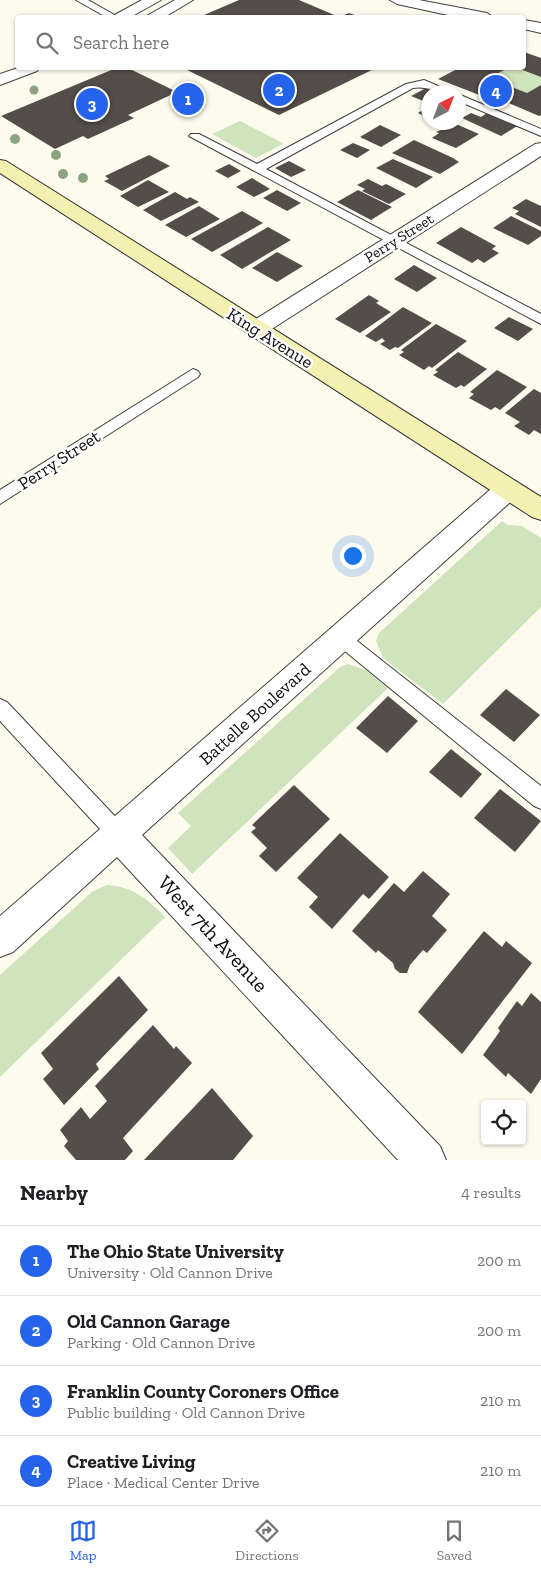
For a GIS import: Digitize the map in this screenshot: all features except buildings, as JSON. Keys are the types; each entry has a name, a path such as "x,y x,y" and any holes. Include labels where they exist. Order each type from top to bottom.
{"street":[{"path":"122,15 154,0"},
{"path":"156,15 186,0"},
{"path":"397,0 472,15"},
{"path":"0,65 15,59"},
{"path":"0,80 26,70"},
{"name":"Perry Street","path":"256,329 541,148"},
{"name":"King Avenue","path":"0,166 541,510"},
{"name":"Battelle Boulevard","path":"0,938 119,835 508,489"},
{"name":"West 7th Avenue","path":"119,835 426,1160"}],"lane":[{"path":"81,0 110,15"},
{"path":"257,169 410,86 424,83 429,85"},
{"path":"466,100 541,133"},
{"path":"195,136 394,242 539,315"},
{"name":"Perry Street","path":"0,498 193,374"},
{"path":"341,638 541,798"},
{"name":"West 7th Avenue","path":"0,708 119,835"}],"green space":[{"path":"504,70 522,70 541,77 541,85 527,93 490,78"},
{"path":"240,121 283,144 256,158 212,134"},
{"path":"502,521 508,525 522,526 541,538 541,607 443,704 383,658 376,641 379,633"},
{"path":"348,664 366,670 388,688 192,874 168,848 191,826 178,813 340,667"},
{"path":"107,885 132,891 152,904 165,917 0,1077 0,975 92,892"}],"place":[{"name":"Old Cannon Garage","path":"279,90"},
{"name":"Creative Living","path":"496,91"},
{"name":"The Ohio State University","path":"188,99"},
{"name":"Franklin County Coroners Office","path":"92,104"}]}
